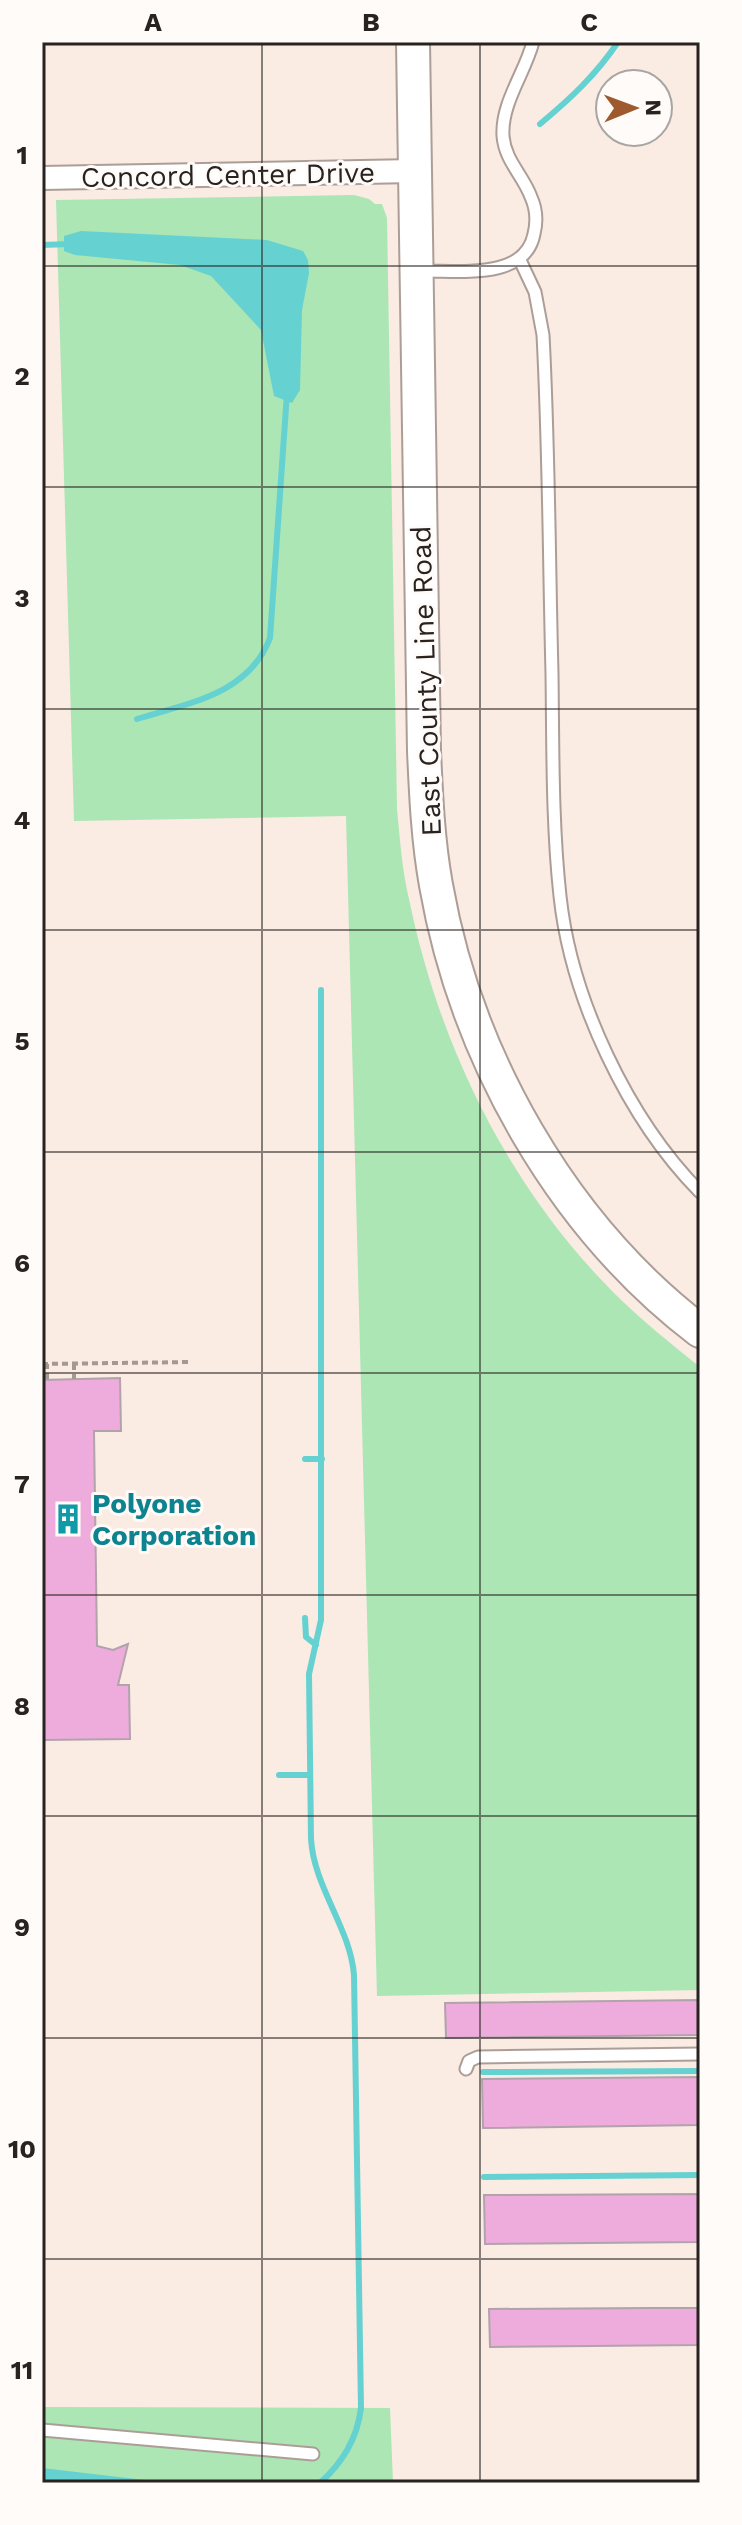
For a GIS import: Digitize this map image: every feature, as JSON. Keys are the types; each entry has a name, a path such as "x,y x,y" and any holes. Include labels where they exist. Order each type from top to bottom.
{"main road":[{"name":"East County Line Road","path":"413,42 426,807 443,920 470,1009 513,1106 569,1194 631,1268 700,1331"}],"street":[{"name":"Concord Center Drive","path":"42,178 415,171"}],"lane":[{"path":"416,271 493,269 519,258 532,243 535,213 532,198 508,157 504,146 503,121 533,42"},
{"path":"519,258 535,292 543,335 554,780 563,916 579,981 613,1066 645,1122 700,1192"},
{"path":"466,2069 469,2061 478,2057 700,2054"},
{"path":"42,2430 313,2454"}],"path":[{"path":"47,1379 45,1364 190,1362"},
{"path":"74,1364 74,1379"}],"green space":[{"path":"354,195 382,204 387,218 397,809 405,877 422,953 439,1007 482,1110 541,1206 613,1292 700,1367 700,1990 377,1996 346,816 74,821 56,200"},
{"path":"42,2407 390,2408 393,2483 42,2483"}],"water":[{"path":"81,231 267,240 303,251 308,260 309,273 302,310 300,390 292,403 274,396 261,330 211,276 180,265 75,255 64,251 64,236"},
{"path":"42,2468 170,2483 42,2483"}],"building":[{"name":"Polyone Corporation","path":"120,1378 121,1431 94,1431 97,1646 113,1650 128,1644 118,1685 129,1685 130,1739 42,1740 42,1380"},
{"path":"700,2000 700,2035 446,2038 445,2003"},
{"path":"700,2077 700,2125 483,2128 482,2079"},
{"path":"700,2194 700,2242 485,2244 484,2195"},
{"path":"700,2308 700,2345 490,2347 489,2309"}],"waterway":[{"path":"540,124 582,86 618,42"},
{"path":"42,245 70,244"},
{"path":"137,719 196,701 232,684 248,672 270,638 287,393"},
{"path":"320,2483 348,2449 361,2408 354,1975 346,1940 318,1874 311,1839 309,1674 321,1620 321,990"},
{"path":"305,1459 322,1459"},
{"path":"305,1618 306,1637 316,1645"},
{"path":"279,1775 310,1775"},
{"path":"483,2072 700,2071"},
{"path":"484,2177 700,2175"}],"place":[{"name":"Polyone Corporation","path":"68,1519"}]}
